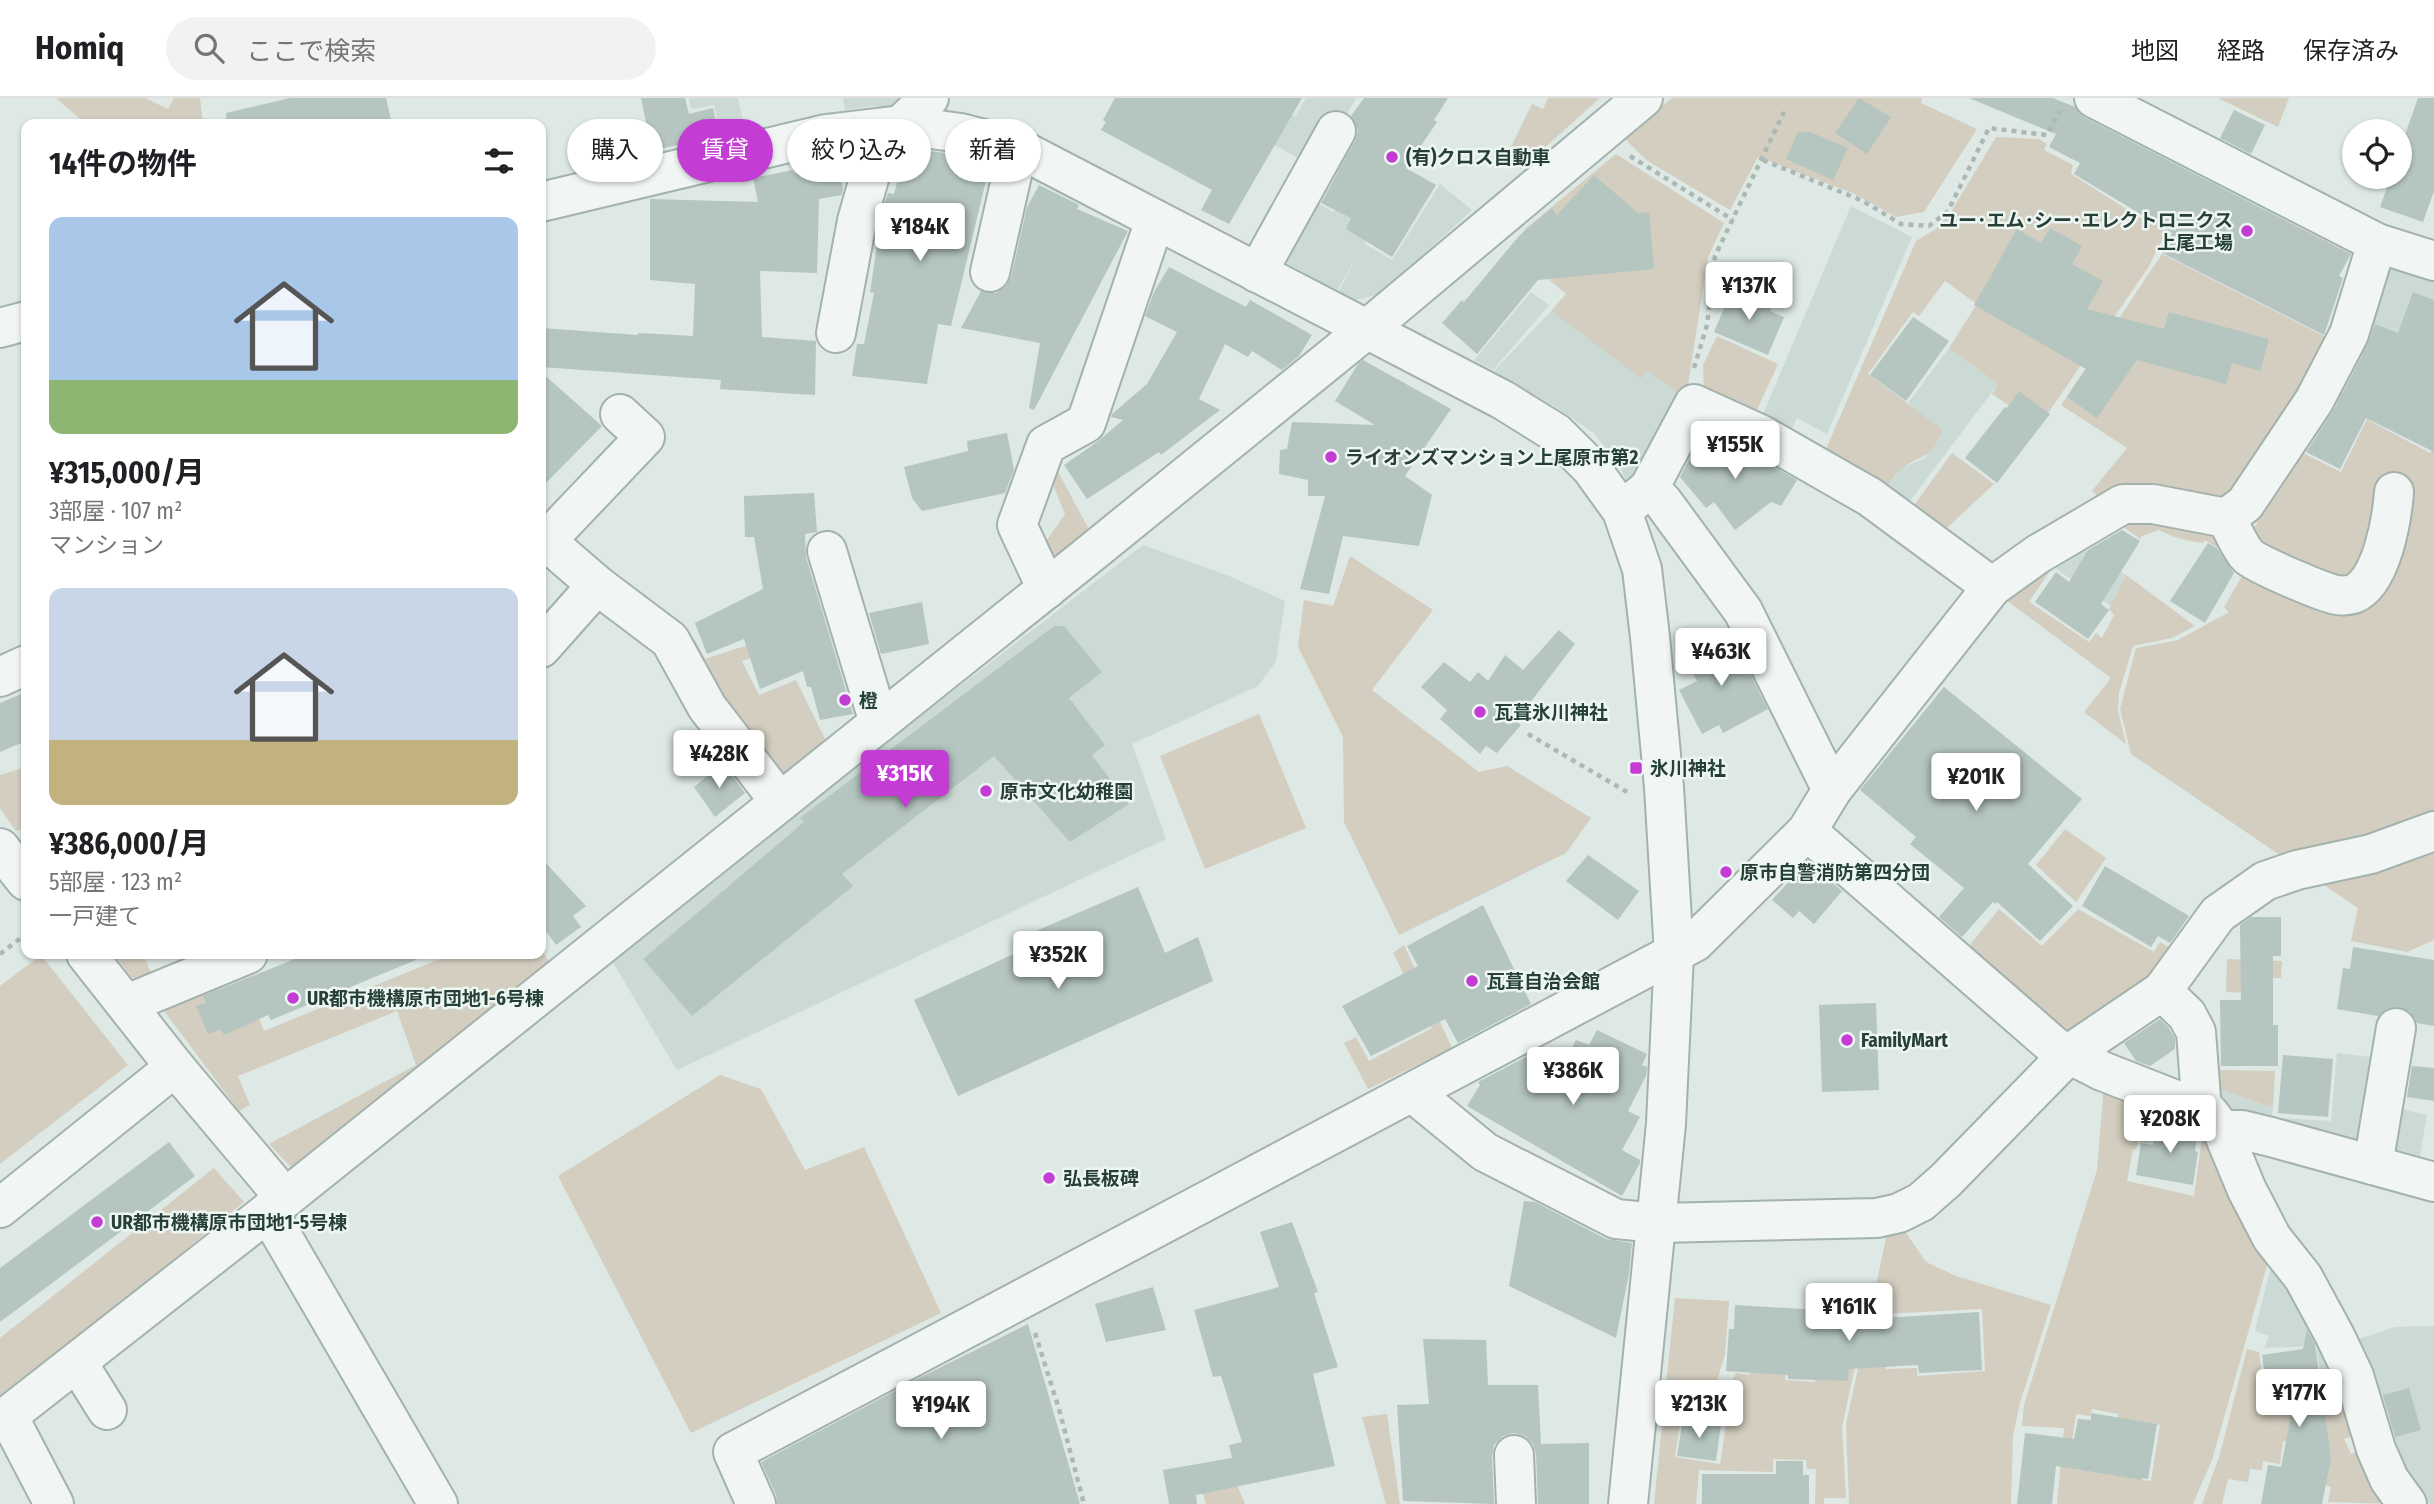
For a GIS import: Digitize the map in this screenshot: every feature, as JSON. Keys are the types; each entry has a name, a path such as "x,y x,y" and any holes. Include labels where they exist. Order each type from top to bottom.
{"street":[{"path":"54,1504 4,1419 1047,589 1366,330 1643,98"},
{"path":"2078,103 2377,243 2434,261"},
{"path":"921,105 945,122"},
{"path":"546,201 826,134 921,105"},
{"path":"836,333 857,221 878,147 921,105"},
{"path":"1257,273 1336,131"},
{"path":"1041,160 1503,400 1556,433 1591,468 1635,500 1663,502 1743,611 1832,790"},
{"path":"990,272 1010,182"},
{"path":"1047,589 1017,525 1046,445 1086,424 1155,220"},
{"path":"756,1504 733,1452 1695,942 1807,831 1832,790 1992,587 2038,554 2123,504 2153,504 2226,518 2245,504 2314,401 2349,334 2377,243"},
{"path":"0,328 21,322"},
{"path":"1628,1504 1658,1223 1666,1124 1674,954 1666,815 1635,500 1693,404 1760,434 1870,497 1992,587"},
{"path":"546,542 645,437 620,414"},
{"path":"2226,518 2248,556 2339,596 2355,594 2370,579 2379,559 2391,526 2394,492"},
{"path":"546,547 670,640 707,707 780,802"},
{"path":"827,551 879,723"},
{"path":"546,642 597,585"},
{"path":"0,677 21,667"},
{"path":"1807,831 2055,1047 2212,1120 2434,1182"},
{"path":"1413,1093 1485,1152 1616,1219 1658,1223 1877,1218 1899,1213 1921,1202 1946,1180 2069,1054 2162,991 2218,914 2265,881 2298,870 2371,854 2434,831"},
{"path":"90,959 175,1067 276,1205 438,1504"},
{"path":"127,1004 235,959"},
{"path":"2162,991 2187,1015 2196,1032 2212,1120 2272,1238 2303,1277 2335,1336 2354,1376 2385,1469 2407,1504"},
{"path":"2373,1165 2396,1028"},
{"path":"0,1208 175,1067"},
{"path":"77,1362 107,1410"},
{"path":"1514,1455 1516,1504"}],"path":[{"path":"1763,160 1863,201 1902,224 1929,226 1948,211 1989,128 2047,135 2078,103"},
{"path":"1693,404 1693,366 1707,325 1715,256 1784,112"},
{"path":"1623,151 1636,162 1733,220"},
{"path":"1528,734 1666,815"},
{"path":"0,954 21,938"},
{"path":"1025,1298 1059,1409 1084,1504"}],"shaded area":[{"path":"56,98 145,98 168,109 174,98 200,98 202,119 80,119"},
{"path":"738,98 743,119 717,119 714,105 691,109 689,99"},
{"path":"843,98 902,100 896,107 872,106 845,110"},
{"path":"1306,98 1356,98 1340,127 1311,165 1262,138 1279,108 1295,117"},
{"path":"1548,98 1600,98 1521,169 1506,157 1532,104 1543,109"},
{"path":"1672,98 1922,98 1921,103 1977,129 1924,212 1896,217 1855,194 1758,157 1730,210 1646,160 1623,137"},
{"path":"2218,98 2289,98 2278,127"},
{"path":"1996,137 2039,139 2047,144 2044,150 2073,165 2071,174 2147,222 2154,213 2172,220 2148,268 2039,426 1992,394 1998,384 1949,348 1977,304 1945,281 1919,316 1913,312 1868,374 1942,429 1932,450 1901,469 1883,493 1823,456 1916,241 1936,229 1951,212"},
{"path":"1340,139 1401,179 1364,243 1392,260 1440,184 1472,210 1381,294 1355,300 1339,291 1361,249 1337,291 1276,257 1308,198 1334,212 1350,180 1326,166"},
{"path":"1616,154 1724,223 1708,257 1686,398 1647,370 1641,379 1551,311 1566,294 1512,248 1525,229"},
{"path":"1851,206 1912,237 1827,434 1797,418 1786,440 1758,426"},
{"path":"2381,250 2434,266 2434,374 2356,339"},
{"path":"2162,254 2330,339 2240,497 2108,505 2092,491 2127,448 2061,405"},
{"path":"1531,292 1549,305 1493,370 1474,360"},
{"path":"1551,311 1641,379 1647,369 1686,398 1636,481 1625,479 1594,433 1494,371"},
{"path":"1717,336 1778,364 1755,414 1704,390 1703,365"},
{"path":"2356,339 2393,354 2395,371 2370,421 2430,453 2434,447 2434,940 2407,952 2351,941 2358,908 2131,754 2120,709 2136,648 2178,640 2229,612 2224,607 2259,547 2250,536","holes":["2354,352 2387,368 2362,404 2334,389","2337,401 2368,417 2341,472 2299,451 2323,407 2331,411"]},
{"path":"1949,348 1998,384 1904,509 1883,493 1902,468 1925,458 1941,429 1908,403"},
{"path":"1952,453 1994,484 1937,537 1909,512"},
{"path":"1057,470 1091,533 1049,568 1047,540 1065,514 1051,480"},
{"path":"2140,517 2210,529 2232,556 2205,540 2203,543 2191,541 2159,530 2140,539 2117,522"},
{"name":"原市文化幼稚園","path":"1143,545 1229,576 1285,601 1276,661 1258,686 1132,744 1166,839 677,1070 609,956"},
{"path":"2077,545 2126,575 2111,606 2056,569 2050,561"},
{"path":"1350,556 1433,610 1372,690 1479,772 1507,766 1591,818 1566,853 1399,935 1344,822 1343,737 1298,647 1304,600 1333,606"},
{"path":"2048,563 2052,568 2029,602 2089,642 2096,633 2102,638 2114,615 2109,609 2126,575 2195,626 2172,638 2133,646 2119,693 2118,711 2126,744 2084,712 2111,678 2006,600"},
{"path":"695,640 705,659 754,643 757,656 742,661 759,695 796,680 827,743 790,777 775,777 684,645"},
{"path":"1259,714 1306,828 1205,869 1160,756"},
{"path":"21,769 21,830 16,831 0,808 0,775"},
{"path":"2065,829 2106,858 2076,902 2036,865"},
{"path":"1999,909 2042,946 2078,909 2154,952 2160,942 2180,954 2075,1037 2056,1025 1965,951"},
{"path":"1404,945 1452,1048 1368,1089 1344,1043 1356,1037 1369,1061 1432,1028 1393,953"},
{"path":"546,956 549,961 294,1170 269,1144 416,1065 397,1011 238,1076 250,1105 239,1111 162,1008 245,980 264,1031 440,959 546,959"},
{"path":"36,959 44,959 128,1065 0,1164 0,986"},
{"path":"118,959 145,959 151,973 132,978"},
{"path":"2227,959 2282,961 2281,978 2272,978 2271,994 2226,992"},
{"path":"2337,1053 2378,1058 2368,1138 2351,1147 2280,1127 2281,1118 2331,1121"},
{"path":"2215,1070 2275,1071 2273,1108 2215,1087"},
{"path":"720,1075 761,1089 805,1170 864,1147 941,1313 691,1433 558,1176"},
{"path":"2104,1083 2154,1108 2149,1143 2138,1141 2136,1149 2133,1149 2127,1181 2194,1196 2203,1130 2268,1262 2212,1460 2193,1504 2057,1504 2064,1428 2022,1426 2024,1405 2097,1170","holes":["2092,1409 2118,1414 2118,1418 2160,1425 2151,1481 2068,1468 2076,1414 2090,1416"]},
{"path":"2215,1087 2273,1108 2271,1125 2216,1104"},
{"path":"2394,1107 2427,1115 2418,1167 2396,1161 2387,1146"},
{"path":"214,1168 244,1202 0,1401 0,1338"},
{"path":"1900,1224 1926,1262 1956,1276 2051,1305 2020,1403 2013,1436 2011,1504 1849,1504 1846,1424 1888,1229","holes":["1982,1309 1985,1371 1917,1376 1917,1368 1886,1369 1883,1314"]},
{"path":"2272,1262 2303,1302 2349,1405 2326,1406 2316,1346 2264,1348 2269,1336 2255,1331"},
{"path":"1675,1298 1729,1301 1725,1354 1706,1418 1717,1421 1736,1373 1750,1375 1749,1357 1786,1372 1785,1380 1815,1382 1815,1375 1853,1330 1863,1330 1842,1427 1846,1498 1824,1498 1824,1504 1815,1504 1816,1469 1807,1469 1806,1460 1773,1459 1773,1472 1699,1470 1696,1504 1654,1504","holes":["1681,1417 1726,1424 1720,1464 1675,1457"]},
{"path":"2434,1326 2434,1504 2430,1504 2406,1471 2375,1377 2356,1340 2395,1327"},
{"path":"2247,1349 2259,1352 2266,1404 2301,1400 2303,1409 2344,1408 2360,1434 2344,1439 2351,1454 2366,1448 2396,1504 2328,1502 2331,1487 2321,1484 2315,1448 2283,1441 2280,1464 2263,1461 2262,1470 2250,1469 2248,1482 2228,1479 2222,1504 2202,1504 2220,1454"},
{"path":"1387,1414 1400,1504 1386,1504 1362,1417"},
{"path":"1228,1464 1245,1504 1206,1504 1195,1469"}],"building":[{"path":"290,98 386,98 391,119 227,119 226,113"},
{"path":"641,98 685,98 689,114 713,108 715,119 677,119 677,145 663,148 663,119 645,119"},
{"path":"1115,98 1302,98 1229,224 1201,210 1212,190 1101,130 1106,122 1103,120"},
{"path":"1364,98 1448,98 1434,120 1437,122 1406,168 1436,185 1392,257 1346,229 1351,218 1321,203 1355,141 1358,130 1351,116"},
{"path":"1859,98 1891,117 1867,154 1835,133"},
{"name":"ユー･エム･シー･エレクトロニクス 上尾工場","path":"1969,98 2053,98 2075,107 2084,117 2351,254 2339,276 2343,278 2324,335 2162,253 2172,233 2074,174 2080,163 2049,147 2056,134"},
{"path":"2418,98 2434,98 2434,191 2423,222 2380,207 2387,189 2412,189 2411,119"},
{"path":"2234,110 2265,125 2251,154 2220,138"},
{"path":"1798,132 1810,132 1848,148 1833,180 1786,159"},
{"path":"931,151 945,153 945,182 986,182 951,326 938,324 927,384 852,376 857,344 864,344 874,293 870,292 882,212 888,193 894,194 897,182 931,182"},
{"path":"787,171 787,182 841,182 843,189 842,195 819,199 817,273 760,271 762,337 816,341 815,395 720,389 721,380 546,367 546,328 693,336 695,284 650,280 650,199 758,202 754,182 773,182 773,174"},
{"path":"1594,175 1638,213 1649,212 1654,269 1538,280 1477,354 1442,323 1462,300 1464,302 1519,236 1552,208 1557,215"},
{"path":"1039,185 1079,205 1077,209 1128,231 1034,410 1029,408 1040,343 961,328 981,291 996,293 1006,286 1011,277 1027,207"},
{"path":"2050,228 2082,246 2072,264 2103,281 2087,309 2164,329 2169,312 2269,339 2260,371 2232,363 2226,384 2137,360 2097,418 2067,397 2086,369 1974,305 2017,229 2041,243"},
{"path":"1169,267 1246,307 1250,300 1312,335 1299,356 1282,370 1252,351 1248,357 1225,344 1199,399 1220,410 1161,455 1159,452 1087,499 1064,465 1123,420 1111,417 1112,414 1147,384 1177,332 1145,316 1154,292"},
{"path":"1733,287 1772,304 1770,311 1784,317 1768,355 1714,332"},
{"path":"2413,292 2434,300 2434,452 2366,418 2340,469 2306,452 2333,411 2368,344 2375,324 2398,333"},
{"path":"1913,317 1949,341 1906,401 1870,375"},
{"name":"ライオンズマンション上尾原市第2","path":"1363,360 1451,409 1405,476 1432,495 1419,546 1343,536 1329,594 1300,589 1325,496 1308,496 1308,480 1279,474 1280,450 1287,449 1292,422 1375,425 1335,401"},
{"path":"546,376 602,426 546,483"},
{"path":"2019,391 2050,414 1997,483 1965,458"},
{"path":"1007,433 1014,470 1005,493 922,511 912,498 904,467 968,451 967,441"},
{"path":"1712,437 1716,441 1718,439 1750,453 1797,480 1781,506 1771,502 1735,530 1714,502 1706,508 1680,477 1692,454"},
{"path":"814,493 817,532 805,534 806,557 853,714 820,720 811,687 807,687 803,671 760,689 744,639 707,654 695,623 763,589 754,537 745,537 744,496"},
{"path":"2122,530 2140,541 2101,604 2109,610 2088,639 2035,602 2056,572 2069,582 2088,550"},
{"path":"2208,543 2217,548 2234,573 2205,623 2170,601"},
{"path":"922,602 929,644 881,654 869,613"},
{"path":"1054,626 1064,626 1102,672 1069,698 1105,745 1092,755 1129,804 1070,842 994,756 842,874 853,886 692,1016 643,959 804,822 800,818"},
{"path":"1559,630 1575,644 1516,721 1521,725 1497,753 1486,746 1480,754 1440,719 1447,710 1421,687 1444,662 1470,682 1478,672 1488,681 1505,655 1523,670"},
{"path":"1730,634 1768,709 1723,733 1719,725 1702,734 1679,690 1697,681 1685,658"},
{"path":"1944,687 2082,799 2028,864 2073,906 2040,941 1997,902 1993,902 1962,937 1939,917 1964,888 1910,844 1916,837 1860,790"},
{"path":"21,694 21,743 0,752 0,703"},
{"path":"723,763 745,793 715,817 694,787"},
{"path":"1588,855 1639,891 1618,920 1566,881"},
{"path":"546,863 586,906 573,916 581,927 556,945 546,931"},
{"path":"1805,864 1813,871 1816,868 1842,891 1814,924 1799,911 1793,918 1772,900"},
{"path":"2105,866 2189,916 2170,943 2158,936 2151,947 2082,906"},
{"path":"1138,887 1165,953 1198,937 1213,981 958,1096 914,1000 1033,945 1029,934"},
{"name":"瓦葺自治会館","path":"1483,905 1531,1004 1458,1043 1445,1019 1371,1056 1342,1006 1418,966 1407,946"},
{"path":"2251,917 2281,917 2281,956 2273,956 2273,1025 2278,1025 2278,1066 2221,1066 2220,1000 2241,1000 2240,925"},
{"path":"2353,947 2434,960 2434,1026 2417,1023 2410,1012 2400,1007 2388,1008 2378,1016 2337,1009 2343,968 2350,969"},
{"name":"UR都市機構原市団地1-6号棟","path":"295,959 418,959 271,1020 268,1015 224,1035 221,1029 208,1034 196,1006 206,1003 203,996"},
{"path":"1876,1003 1879,1090 1822,1092 1819,1005"},
{"path":"2160,1019 2175,1038 2175,1049 2150,1066 2136,1061 2124,1043"},
{"path":"1597,1030 1647,1054 1642,1065 1647,1067 1646,1076 1628,1111 1640,1117 1622,1150 1640,1160 1640,1163 1622,1196 1467,1106 1480,1085 1478,1082 1526,1057 1558,1075 1576,1040 1589,1045"},
{"path":"2283,1055 2333,1059 2328,1117 2278,1113"},
{"path":"2412,1066 2434,1068 2434,1101 2407,1097"},
{"path":"2157,1120 2174,1123 2197,1134 2195,1151 2198,1152 2193,1185 2136,1175 2141,1143 2153,1145"},
{"name":"UR都市機構原市団地1-5号棟","path":"169,1142 195,1176 0,1322 0,1268"},
{"path":"1524,1201 1535,1202 1606,1239 1632,1243 1629,1274 1616,1338 1509,1286"},
{"path":"1292,1222 1318,1292 1314,1293 1338,1367 1313,1374 1335,1466 1196,1495 1197,1504 1169,1504 1163,1470 1232,1458 1229,1445 1242,1442 1221,1376 1213,1377 1194,1310 1279,1287 1260,1232"},
{"path":"1153,1287 1166,1330 1106,1342 1095,1304"},
{"path":"1735,1305 1868,1313 1867,1319 1979,1312 1982,1370 1919,1373 1918,1365 1849,1369 1848,1381 1788,1379 1788,1375 1726,1371 1729,1329 1734,1329"},
{"path":"1028,1324 1080,1504 777,1504 776,1495 761,1462"},
{"path":"2307,1330 2315,1344 2331,1458 2322,1504 2261,1504 2268,1465 2281,1467 2295,1396 2268,1399 2262,1355 2303,1349"},
{"path":"1423,1339 1486,1340 1488,1385 1538,1385 1541,1444 1589,1443 1589,1504 1538,1504 1536,1454 1533,1444 1525,1436 1514,1433 1503,1436 1494,1445 1494,1504 1403,1501 1397,1405 1429,1404"},
{"path":"2409,1388 2421,1430 2395,1437 2383,1395"},
{"path":"2091,1413 2157,1424 2148,1479 2056,1466 2052,1504 2017,1504 2025,1433 2074,1439 2078,1419 2091,1420"},
{"path":"1683,1418 1721,1424 1716,1461 1677,1456"},
{"path":"1776,1461 1803,1461 1803,1475 1809,1475 1809,1504 1702,1504 1702,1474 1776,1474"}],"place":[{"name":"(有)クロス自動車","path":"1392,157"},
{"name":"ユー･エム･シー･エレクトロニクス 上尾工場","path":"2247,231"},
{"name":"ライオンズマンション上尾原市第2","path":"1331,457"},
{"name":"橙","path":"845,700"},
{"name":"瓦葺氷川神社","path":"1480,712"},
{"name":"氷川神社","path":"1636,768"},
{"name":"原市文化幼稚園","path":"986,791"},
{"name":"原市自警消防第四分団","path":"1726,872"},
{"name":"瓦葺自治会館","path":"1472,981"},
{"name":"UR都市機構原市団地1-6号棟","path":"293,998"},
{"name":"FamilyMart","path":"1847,1040"},
{"name":"弘長板碑","path":"1049,1178"},
{"name":"UR都市機構原市団地1-5号棟","path":"97,1222"}]}
